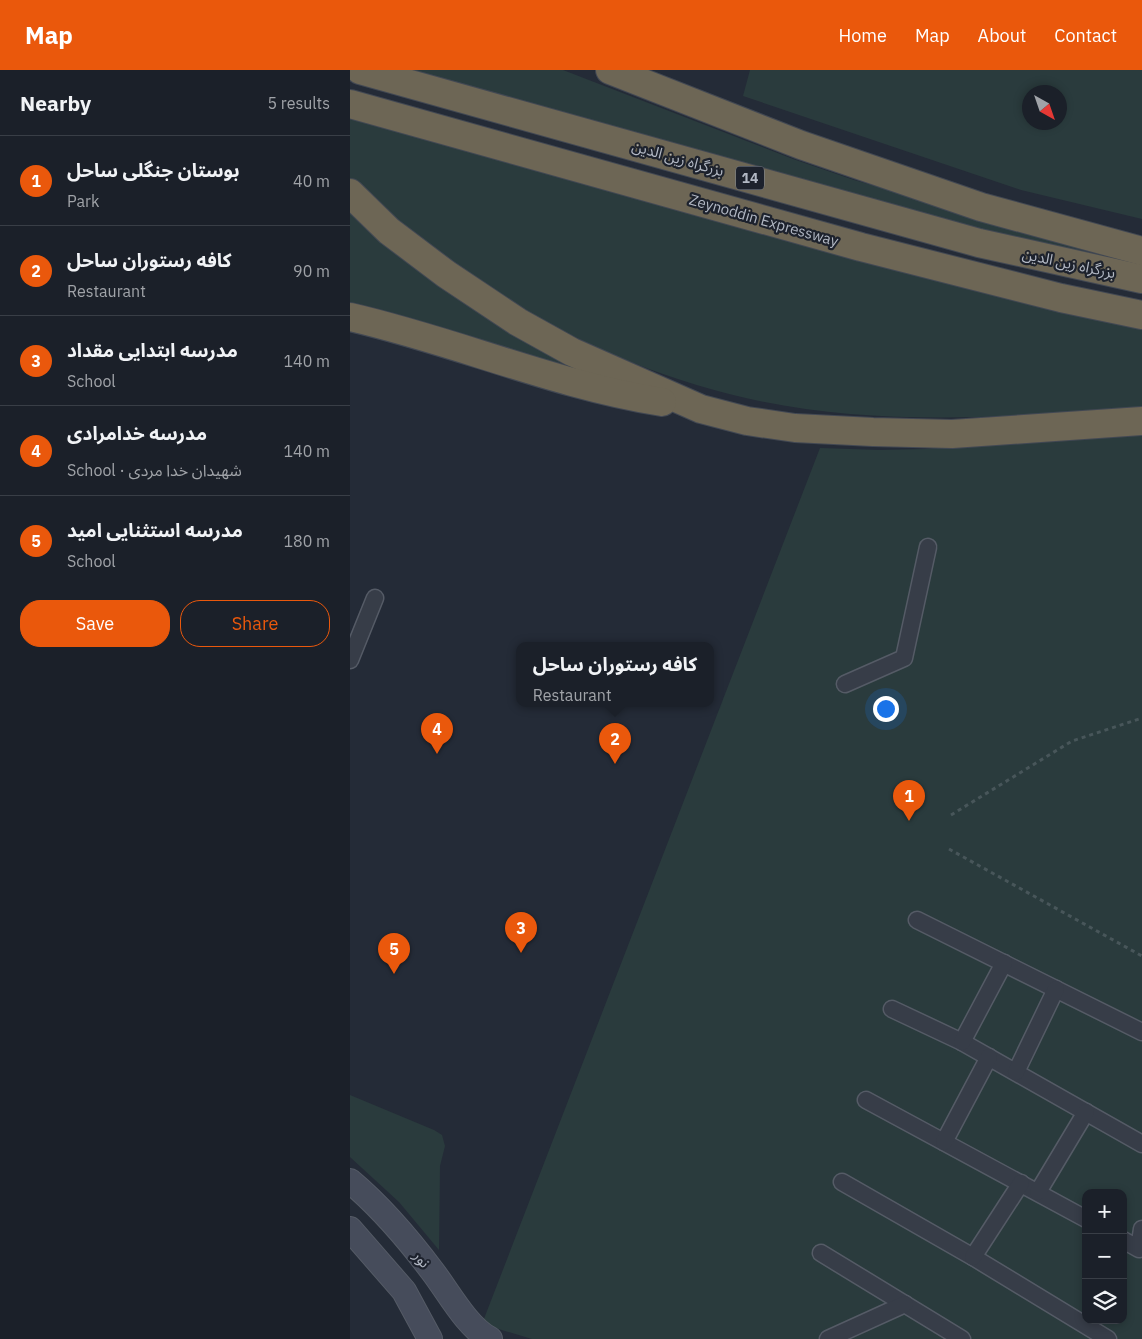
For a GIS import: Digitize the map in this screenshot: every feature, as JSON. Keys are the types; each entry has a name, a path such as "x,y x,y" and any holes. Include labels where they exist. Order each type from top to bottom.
{"highway":[{"name":"بزرگراه زین الدین","path":"360,70 979,243 1142,279"},
{"path":"610,70 801,145 981,207 1142,251"},
{"name":"Zeynoddin Expressway","path":"350,104 860,247 1061,298 1142,315"},
{"path":"350,194 390,231 446,274 518,322 572,352 701,409"},
{"path":"350,316 398,328 620,395 795,428 952,434 1142,421"}],"main road":[{"name":"نور","path":"350,1181 391,1222 432,1271 474,1327 490,1339"},
{"path":"350,1229 404,1291 430,1339"}],"street":[{"path":"845,684 904,658 928,547"},
{"path":"350,660 376,598"},
{"path":"917,920 1142,1032"},
{"path":"962,1042 1004,963"},
{"path":"1016,1072 1056,989"},
{"path":"892,1009 989,1056 1142,1144"},
{"path":"944,1142 989,1056"},
{"path":"866,1100 1082,1217"},
{"path":"1038,1192 1086,1112"},
{"path":"842,1182 1082,1319"},
{"path":"973,1257 1021,1183"},
{"path":"1127,1242 1139,1249 1142,1229"},
{"path":"821,1253 962,1339"},
{"path":"828,1339 905,1304"},
{"path":"1090,1324 1108,1339"}],"path":[{"path":"952,815 1072,741 1142,718"},
{"path":"949,849 1142,956"}],"shaded area":[{"path":"405,70 563,70 793,159 854,180 1142,262 1142,267 953,222"},
{"path":"750,70 1142,70 1142,219 1021,190 743,96"},
{"path":"350,117 1142,328 1142,407 1033,415 959,417 850,414 780,405 711,389 644,367 580,340 518,307 459,268 403,226 350,179"},
{"path":"350,213 416,268 470,307 627,392 350,306"},
{"path":"1142,431 1142,1339 532,1339 482,1324 820,448 925,449"},
{"path":"350,1095 442,1135 445,1146 440,1166 439,1250 399,1202 350,1157"}],"place":[{"name":"مدرسه خدامرادی","path":"437,754"},
{"name":"کافه رستوران ساحل","path":"615,764"},
{"name":"بوستان جنگلی ساحل","path":"909,821"},
{"name":"مدرسه ابتدایی مقداد","path":"521,953"},
{"name":"مدرسه استثنایی امید","path":"394,974"}]}
